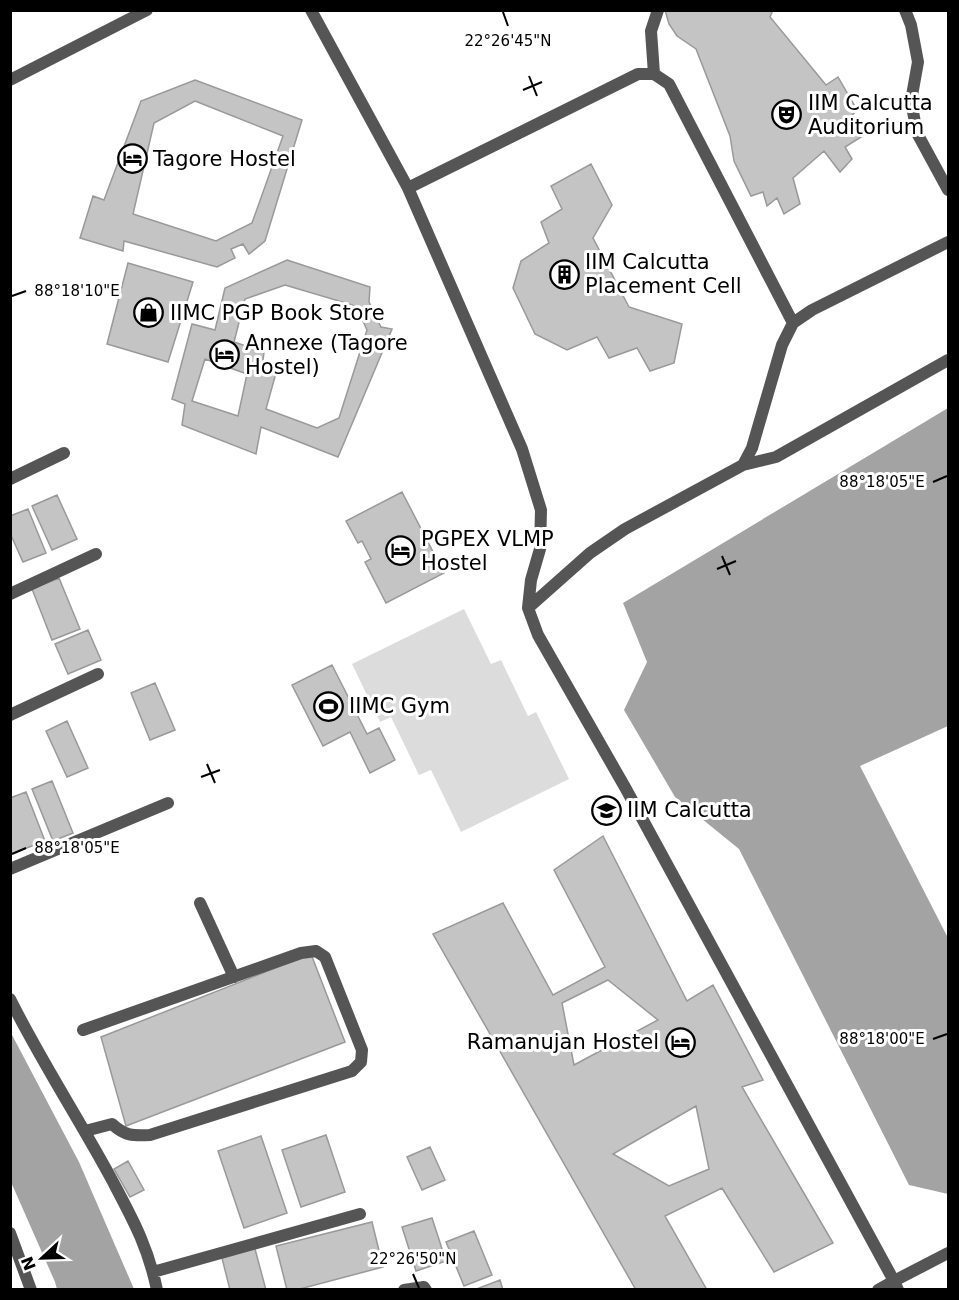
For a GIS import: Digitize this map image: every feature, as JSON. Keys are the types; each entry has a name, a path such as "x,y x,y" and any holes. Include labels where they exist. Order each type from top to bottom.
{"street":[{"path":"10,80 147,10"},
{"path":"310,10 408,189 522,449 541,510 540,549 531,580 528,608 538,635 626,789 896,1285"},
{"path":"654,74 651,31 658,10"},
{"path":"905,10 911,26 918,62 911,101 917,133 948,190"},
{"path":"408,189 638,74 654,74 669,84 793,323"},
{"path":"743,465 752,448 783,345 793,323 812,310 948,242"},
{"path":"528,608 598,547 625,529 743,465 776,457 948,360"},
{"path":"10,479 63,453"},
{"path":"10,594 96,554"},
{"path":"11,713 98,674"},
{"path":"10,869 168,803"},
{"path":"200,903 234,977"},
{"path":"83,1030 301,953 316,951 325,957 362,1050 361,1062 352,1071 150,1135 133,1137 122,1134 112,1124 85,1131"},
{"path":"10,999 141,1235 157,1290"},
{"path":"153,1272 360,1214"},
{"path":"10,1233 31,1290"},
{"path":"878,1290 896,1285 948,1253"},
{"path":"404,1290 414,1287 424,1287 426,1290"}],"shaded area":[{"path":"948,408 948,726 860,766 948,938 948,1194 909,1185 739,849 675,797 624,710 647,662 623,603"},
{"path":"464,609 491,664 501,660 528,716 536,712 569,779 461,832 431,770 419,775 391,717 380,722 352,664"},
{"path":"11,1033 79,1162 134,1289 57,1289 11,1182"}],"building":[{"name":"IIM Calcutta Auditorium","path":"665,10 773,10 770,17 826,85 838,77 857,110 847,121 861,137 845,147 852,159 840,172 824,151 793,178 800,204 784,214 777,198 767,206 763,192 751,196 734,161 730,136 696,49 677,36 669,24"},
{"name":"Tagore Hostel","path":"195,80 302,120 265,241 249,254 243,244 231,249 235,258 217,267 124,241 123,251 80,238 93,196 104,200 141,101","holes":["195,101 283,136 252,223 216,241 133,214 154,123"]},
{"name":"IIM Calcutta Placement Cell","path":"591,164 612,205 593,238 629,307 682,324 674,363 650,371 637,348 609,358 597,337 567,350 535,334 513,288 521,261 549,243 541,222 562,209 551,186"},
{"name":"Annexe (Tagore Hostel)","path":"287,260 370,287 369,302 381,327 392,329 338,457 261,427 256,454 182,425 185,404 172,399 192,324 215,330 225,288","holes":["285,285 356,306 367,330 339,418 317,428 266,409 276,373 262,369 264,352 234,342 245,299","205,359 247,374 238,416 192,401"]},
{"name":"IIMC PGP Book Store","path":"128,263 193,282 168,362 107,344"},
{"name":"PGPEX VLMP Hostel","path":"402,492 444,573 386,603 365,562 371,559 362,541 358,543 346,521"},
{"path":"57,495 77,539 52,550 32,506"},
{"path":"28,509 46,553 23,562 10,533 10,516"},
{"path":"59,578 80,629 52,640 32,589"},
{"path":"88,630 101,660 68,674 55,644"},
{"name":"IIMC Gym","path":"332,665 367,734 379,728 395,760 370,773 350,732 323,746 292,685"},
{"path":"155,683 175,730 150,740 131,693"},
{"path":"67,721 88,768 67,777 46,731"},
{"path":"52,781 73,833 53,841 32,789"},
{"path":"26,792 45,841 11,854 10,798"},
{"name":"Ramanujan Hostel","path":"603,836 687,1001 713,985 763,1080 742,1087 833,1243 774,1272 722,1188 665,1216 707,1290 636,1290 433,934 503,903 553,995 605,967 554,870","holes":["608,980 658,1020 574,1065 562,1003","696,1106 709,1169 669,1186 613,1154"]},
{"path":"311,954 345,1042 126,1126 101,1037"},
{"path":"326,1135 345,1192 301,1207 282,1150"},
{"path":"261,1136 287,1213 244,1228 218,1151"},
{"path":"430,1147 445,1180 422,1190 407,1157"},
{"path":"128,1161 144,1190 130,1197 114,1169"},
{"path":"432,1218 446,1261 416,1271 402,1227"},
{"path":"372,1222 383,1267 296,1290 287,1290 276,1246"},
{"path":"474,1231 492,1275 464,1286 446,1242"},
{"path":"255,1249 266,1290 230,1290 222,1258"},
{"path":"500,1280 503,1290 474,1290"}],"place":[{"name":"IIM Calcutta Auditorium","path":"787,115"},
{"name":"Tagore Hostel","path":"132,159"},
{"name":"IIM Calcutta Placement Cell","path":"564,274"},
{"name":"IIMC PGP Book Store","path":"149,313"},
{"name":"Annexe (Tagore Hostel)","path":"224,355"},
{"name":"PGPEX VLMP Hostel","path":"400,551"},
{"name":"IIMC Gym","path":"328,706"},
{"name":"IIM Calcutta","path":"606,810"},
{"name":"Ramanujan Hostel","path":"680,1042"}]}
